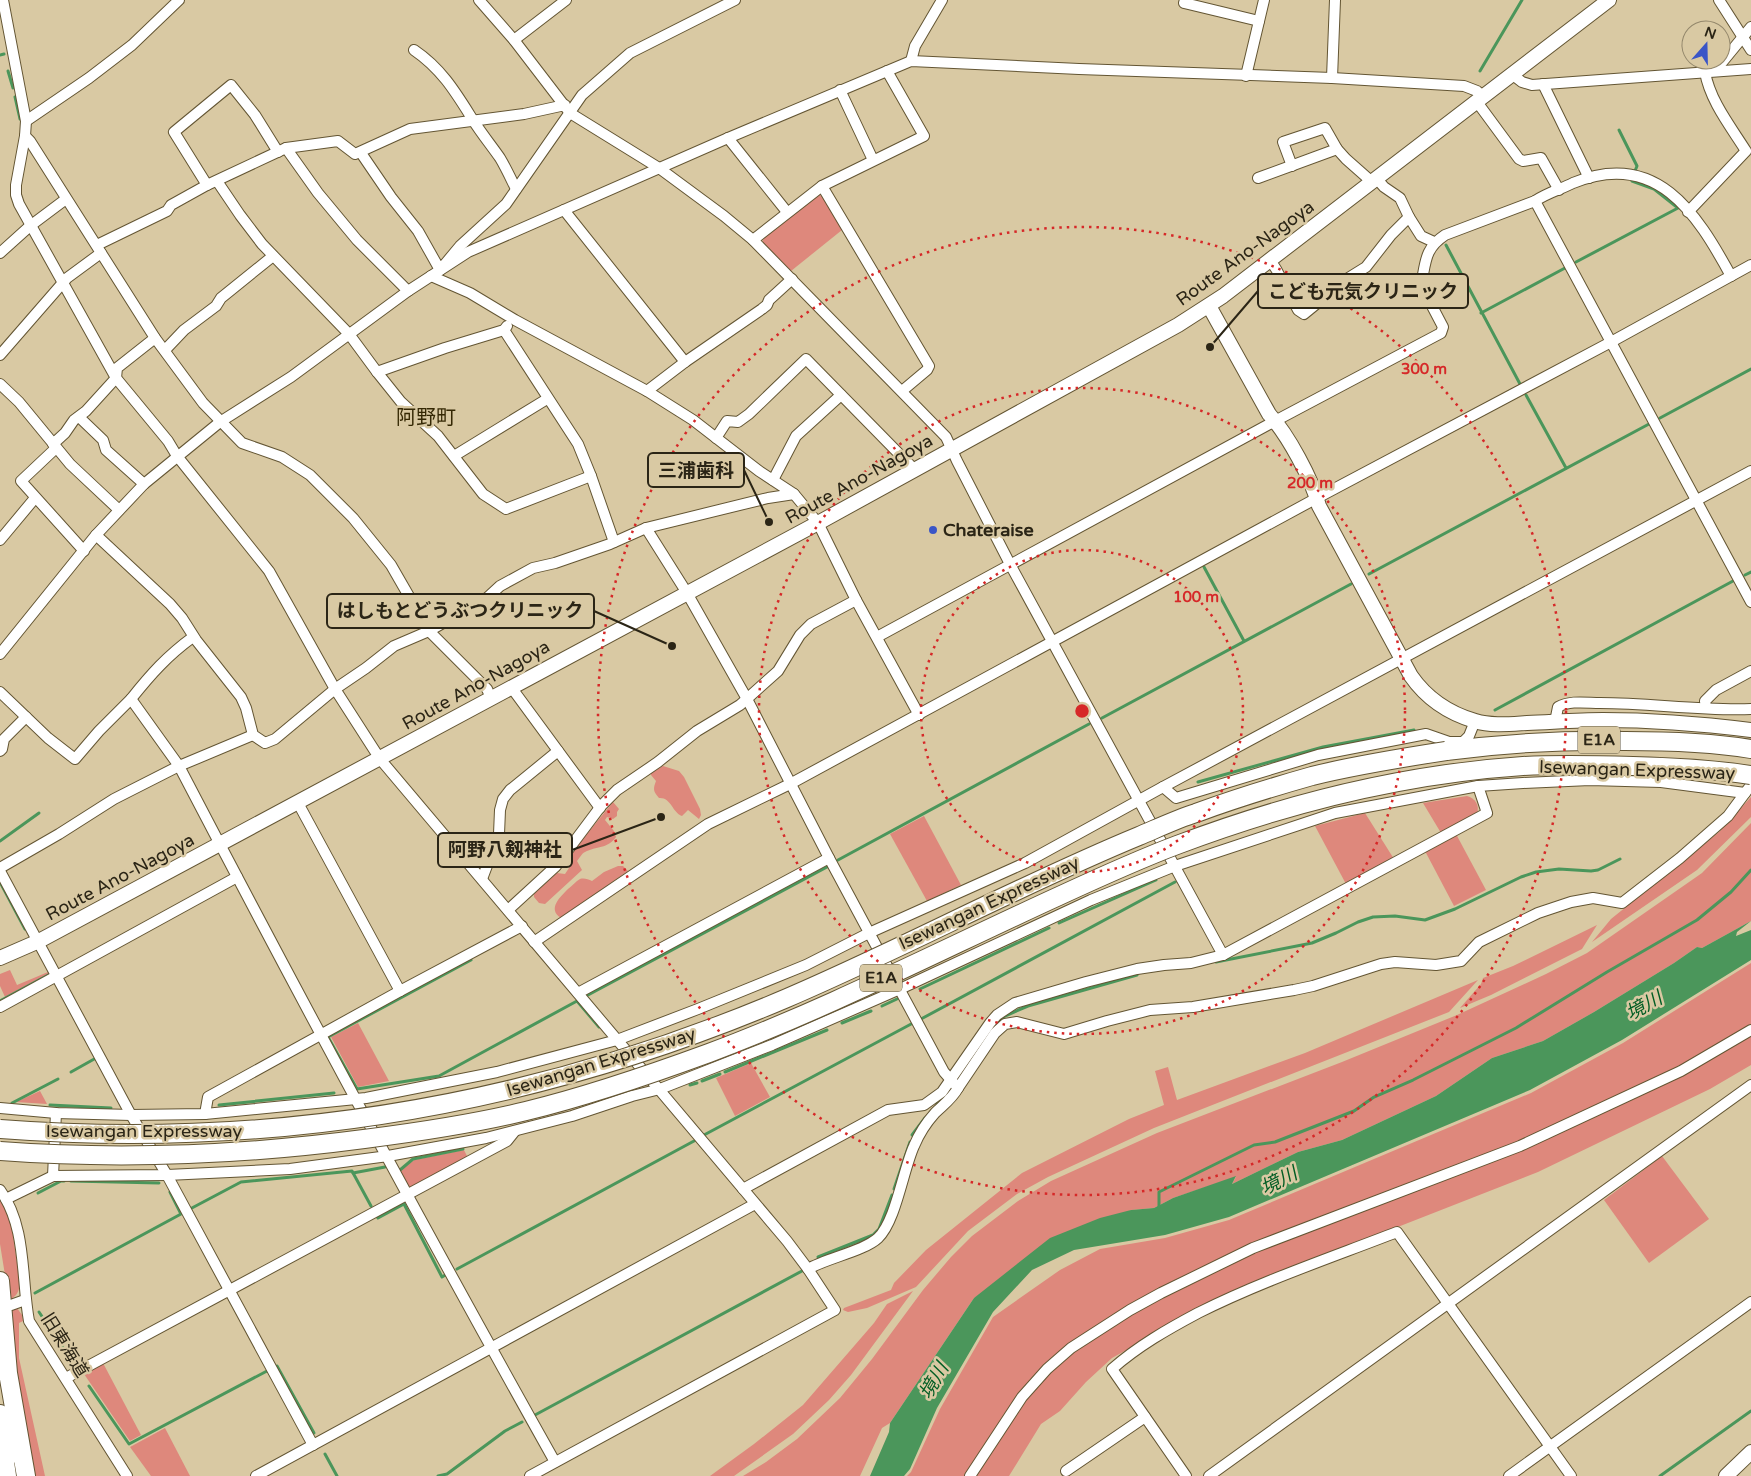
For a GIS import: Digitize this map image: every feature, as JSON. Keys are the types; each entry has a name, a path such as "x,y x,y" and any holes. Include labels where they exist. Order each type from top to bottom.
{"highway":[{"name":"Isewangan Expressway","path":"0,1130 124,1135 229,1132 346,1121 442,1105 502,1092 640,1054 713,1027 787,998 1089,856 1193,814 1314,776 1395,759 1446,751 1523,743 1596,740 1670,741 1751,749"},
{"name":"Isewangan Expressway","path":"0,1151 88,1156 255,1152 467,1124 526,1111 584,1095 651,1074 710,1052 778,1026 1101,877 1176,846 1245,821 1316,800 1370,787 1423,778 1525,766 1598,765 1667,767 1751,775"},
{"path":"0,1281 8,1373 26,1476"},
{"path":"0,1414 18,1476"},
{"path":"0,1433 7,1476"},
{"path":"0,1463 7,1476"}],"main road":[{"name":"Route Ano-Nagoya","path":"0,958 39,941 220,845 511,686 818,523 1209,306 1481,100 1603,2"},
{"path":"1209,306 1269,414 1281,428 1316,494 1319,506 1401,659 1420,690 1431,700 1450,711 1475,721 1494,724 1653,721 1751,730"},
{"path":"1726,1476 1751,1452"}],"street":[{"path":"3,0 26,121 16,196 30,226 116,378 269,570 334,689 380,759 787,1241 808,1268 835,1310 530,1476"},
{"path":"26,121 90,78 132,45 179,0"},
{"path":"479,0 514,40 568,109 659,168 724,216 752,240 946,437 1052,643 1223,955"},
{"path":"514,40 566,0"},
{"path":"436,273 460,246 506,204 564,119 568,109 582,95 630,53 735,0"},
{"path":"911,61 915,46 942,0"},
{"path":"1185,0 1184,3 1259,22"},
{"path":"1246,76 1264,0"},
{"path":"1332,78 1335,0"},
{"path":"1719,0 1751,50"},
{"path":"1717,71 1742,36 1751,27"},
{"path":"414,50 426,58 458,94 473,120 501,160 516,189"},
{"path":"0,654 96,535 144,484 220,422 291,377 408,291 468,252 728,138 911,61 1332,78 1464,86 1477,91 1519,159 1523,161 1541,158 1559,190"},
{"path":"1513,75 1522,82 1532,85 1751,69"},
{"path":"752,240 822,186 924,136 887,71"},
{"path":"1688,212 1746,151 1724,118 1707,82 1706,72"},
{"path":"1543,84 1590,178"},
{"path":"408,291 357,240 231,85 174,132 212,183 273,256 349,334 401,402 438,436 483,494 506,509 592,476"},
{"path":"840,90 874,160"},
{"path":"0,355 66,278 99,249 212,183 282,150 338,141 355,154 361,153 410,129 568,109"},
{"path":"1292,166 1283,142 1325,128 1346,160 1400,198 1409,217 1422,236 1434,242"},
{"path":"25,136 156,338 203,403 242,442 282,457 310,475 353,518 392,565 429,631 487,689 491,698"},
{"path":"728,138 787,212"},
{"path":"1258,178 1337,149"},
{"path":"361,153 391,197 418,231 436,273 514,319 647,391 693,420 794,494 818,523 856,600 919,715"},
{"path":"877,637 1441,333 1443,327 1420,285 1426,259 1434,242 1445,235 1590,178 1614,173 1644,178 1667,189 1710,236 1731,276"},
{"path":"822,186 929,366 927,370 902,391"},
{"path":"0,253 30,226 66,199"},
{"path":"1535,201 1751,602"},
{"path":"564,210 685,362"},
{"path":"1270,260 1298,310 1304,314 1326,296 1329,290 1366,266 1391,235 1409,217"},
{"path":"165,350 184,330 216,306 221,298 273,256"},
{"path":"534,942 708,824 790,784 919,715 1317,498 1611,342 1751,265"},
{"path":"647,391 685,362 762,310 769,300 792,279"},
{"path":"377,372 504,330 514,319"},
{"path":"504,330 547,398 572,432 592,476 614,542"},
{"path":"84,551 21,481 55,446 74,420 116,378 116,368 156,338"},
{"path":"716,438 727,421 738,422 749,414 806,359 910,465 912,471"},
{"path":"0,384 19,402 70,464 119,510"},
{"path":"773,480 796,436 841,395"},
{"path":"454,456 547,398"},
{"path":"79,417 103,440 106,450 144,484"},
{"path":"0,1108 56,1113 205,1114 355,1099 497,1072 617,1040 698,1010 806,965 869,933 1025,863 1751,471"},
{"path":"96,535 170,604 182,618 194,637 241,697 246,708 252,735 265,743 275,739 334,689 366,668 394,646 429,631 487,598 500,586 533,568 555,563 614,542 646,528 768,498 794,494"},
{"path":"0,540 35,498"},
{"path":"646,528 687,593 747,699 869,933 944,1072 954,1085"},
{"path":"508,910 556,866 600,808 617,790 658,762 697,731 740,705 778,671 800,635 810,624 856,600"},
{"path":"0,692 48,738 75,759 98,731 131,699 162,662 194,637"},
{"path":"1706,708 1706,701 1716,690 1751,671"},
{"path":"511,686 600,808"},
{"path":"131,699 179,766 355,1099 555,1462"},
{"path":"1555,722 1558,707 1570,703 1618,703 1722,710 1751,709"},
{"path":"0,751 4,739 26,717"},
{"path":"1163,787 1176,798 1318,755 1426,734 1449,742 1463,742 1469,736 1475,721"},
{"path":"252,735 179,766 114,799 0,870 131,1115 168,1175 228,1290 313,1445"},
{"path":"482,879 499,834 500,810 503,799 510,790 558,751"},
{"path":"6,1199 53,1176 168,1175 290,1169 388,1156 516,1131 572,1116 632,1096 660,1089 772,1045 900,989 1091,900 1175,866 1334,813 1478,786 1590,780 1660,782 1748,789"},
{"path":"808,1268 867,1246 878,1238 888,1226 914,1147 923,1129 935,1113 954,1096 954,1085 990,1023 997,1015 1016,1003 1086,982 1138,969 1191,963 1223,955 1488,813 1478,786"},
{"path":"743,1189 888,1110 924,1106 954,1085 1005,1024 1016,1022 1064,1034 1107,1020 1150,1010 1193,1007 1307,987 1381,964 1395,962 1436,965 1461,961 1479,942 1538,913 1571,902 1593,898 1622,903 1680,858 1722,822 1748,789"},
{"path":"298,803 400,991"},
{"path":"578,993 829,858"},
{"path":"0,1007 237,877"},
{"path":"205,1114 208,1097 522,926"},
{"path":"970,1476 1022,1397 1047,1369 1071,1348 1130,1310 1253,1248 1520,1146 1681,1070 1751,1030"},
{"path":"1209,1476 1751,1085"},
{"path":"53,1176 56,1113"},
{"path":"66,1378 507,1141 516,1131"},
{"name":"旧東海道","path":"0,1190 14,1218 20,1243 25,1300 29,1321 127,1476"},
{"path":"256,1476 755,1204"},
{"path":"1186,1476 1112,1369 1130,1353 1174,1326 1235,1295 1397,1232 1570,1476"},
{"path":"11,1305 25,1300"},
{"path":"1509,1476 1751,1302"},
{"path":"1066,1471 1145,1417"}],"shaded area":[{"path":"817,194 822,196 842,230 791,271 762,243 764,238"},
{"path":"663,766 679,771 684,777 700,809 701,815 699,819 688,810 682,816 669,802 659,798 656,794 654,788 656,781 651,773"},
{"path":"1467,796 1476,802 1477,814 1441,833 1423,803"},
{"path":"1751,797 1751,817 1697,870 1592,942 1611,919 1719,832"},
{"path":"613,802 619,809 617,816 613,819 607,817 605,820 614,831 616,837 609,844 584,853 577,861 582,870 545,904 539,903 534,894 557,873 565,874 569,868 565,861"},
{"path":"1365,813 1394,859 1346,884 1315,826"},
{"path":"924,816 961,885 927,901 890,834"},
{"path":"1751,823 1751,921 1702,948 1697,947 1594,1012 1543,1041 1492,1058 1436,1096 1342,1140 1298,1152 1232,1184 1236,1177 1173,1198 1154,1208 1131,1210 974,1298 890,1423 882,1428 860,1476 743,1476 797,1439 840,1398 872,1359 923,1290 951,1257 972,1236 1018,1201 1051,1181 1157,1133 1342,1062 1457,1015 1587,953 1702,873"},
{"path":"1456,834 1486,890 1454,906 1425,851"},
{"path":"618,866 623,866 628,871 561,918 557,914 555,911 556,903 577,881 588,879 592,881 604,872"},
{"path":"1597,925 1582,949 1491,995 1460,1008 1481,984 1483,978 1513,966"},
{"path":"1751,963 1751,1065 1710,1089 1538,1172 1339,1250 1195,1312 1112,1358 1086,1382 1060,1411 1041,1424 1009,1476 907,1476 911,1472 940,1409 993,1317 1060,1270 1100,1249 1165,1238 1229,1220 1531,1093 1623,1043"},
{"path":"10,970 17,985 48,972 48,974 5,997 0,986 0,974"},
{"path":"1478,980 1449,1012 1154,1128 1048,1177 1017,1194 968,1231 916,1287 867,1308 848,1312 843,1310 891,1290 894,1283 926,1250 1022,1173 1129,1119 1164,1105 1155,1071 1168,1067 1177,1100 1305,1053"},
{"path":"358,1023 389,1081 358,1087 331,1037"},
{"path":"751,1063 770,1097 735,1116 716,1078"},
{"path":"40,1091 47,1104 16,1102"},
{"path":"464,1150 468,1158 413,1188 408,1186 400,1171 414,1160"},
{"path":"1662,1156 1709,1219 1649,1263 1604,1200"},
{"path":"0,1197 11,1221 20,1284 17,1294 9,1300 0,1244"},
{"path":"913,1291 851,1375 829,1400 793,1434 734,1476 710,1476 803,1405 874,1323 887,1304"},
{"path":"17,1308 22,1315 23,1321 19,1323 19,1358 45,1476 34,1476 16,1386 9,1309"},
{"path":"103,1363 141,1435 130,1441 84,1374"},
{"path":"165,1428 190,1476 151,1476 130,1447"}],"water":[{"name":"境川","path":"1751,921 1737,932 1736,936 1751,930 1751,960 1622,1040 1530,1090 1229,1217 1165,1235 1074,1250 1032,1270 993,1312 937,1408 910,1469 904,1476 870,1476 889,1432 890,1423 974,1298 1050,1238 1100,1218 1131,1210 1154,1208 1173,1198 1236,1176 1232,1184 1298,1152 1342,1140 1436,1096 1492,1058 1543,1041 1594,1012 1697,947 1702,948"}],"waterway":[{"path":"1480,71 1522,0"},
{"path":"0,55 4,54"},
{"path":"8,71 13,88"},
{"path":"15,97 20,119"},
{"path":"1619,130 1637,166 1635,171"},
{"path":"1576,262 1678,208 1654,189 1632,181"},
{"path":"1446,245 1520,384"},
{"path":"1481,313 1565,268"},
{"path":"1660,418 1751,369"},
{"path":"1526,395 1566,468"},
{"path":"1369,574 1649,424"},
{"path":"1204,567 1244,641"},
{"path":"1745,575 1751,572"},
{"path":"1495,710 1733,581"},
{"path":"1102,718 1351,584"},
{"path":"838,860 1089,724"},
{"path":"1198,782 1323,747 1414,730"},
{"path":"0,841 39,813"},
{"path":"1216,962 1312,943 1373,917 1395,916 1425,920 1455,909 1521,877 1536,872 1559,869 1598,870 1620,859"},
{"path":"588,995 827,867"},
{"path":"1159,1207 1159,1192 1254,1145 1275,1142 1354,1111 1374,1097 1413,1080 1516,1028 1697,920 1731,892 1751,870"},
{"path":"1059,923 1156,880"},
{"path":"0,882 25,929"},
{"path":"921,1019 1175,882"},
{"path":"920,989 1049,928"},
{"path":"471,960 328,1037 357,1089 439,1076 577,1001 599,1027"},
{"path":"0,1001 50,974"},
{"path":"990,1030 1005,1016 1028,1006 1137,975"},
{"path":"882,1006 897,999"},
{"path":"842,1023 871,1011"},
{"path":"704,1135 913,1023"},
{"path":"725,1072 827,1030"},
{"path":"71,1072 96,1058"},
{"path":"702,1081 720,1074"},
{"path":"12,1103 58,1079"},
{"path":"690,1085 697,1083"},
{"path":"219,1105 334,1093"},
{"path":"937,1104 946,1094"},
{"path":"50,1105 111,1108"},
{"path":"912,1135 925,1118"},
{"path":"457,1269 694,1141"},
{"path":"894,1189 910,1142"},
{"path":"400,1170 413,1159 463,1149"},
{"path":"353,1173 385,1167"},
{"path":"190,1209 241,1182 352,1171 371,1206"},
{"path":"38,1193 64,1181"},
{"path":"71,1181 159,1183"},
{"path":"35,1293 181,1214 170,1192"},
{"path":"818,1257 873,1235 879,1229 892,1195"},
{"path":"377,1216 378,1218 404,1204 442,1277 447,1274"},
{"path":"535,1415 802,1271"},
{"path":"39,1312 72,1361"},
{"path":"275,1367 277,1366 314,1433"},
{"path":"89,1386 129,1444 267,1371"},
{"path":"1660,1476 1751,1411"},
{"path":"438,1476 447,1474 505,1431 522,1422"},
{"path":"325,1454 337,1476"}],"place":[{"name":"こども元気クリニック","path":"1210,347"},
{"name":"三浦歯科","path":"769,522"},
{"name":"Chateraise","path":"933,530"},
{"name":"はしもとどうぶつクリニック","path":"672,646"},
{"name":"阿野八剱神社","path":"661,817"}],"district":[{"name":"阿野町","path":"426,418"}]}
